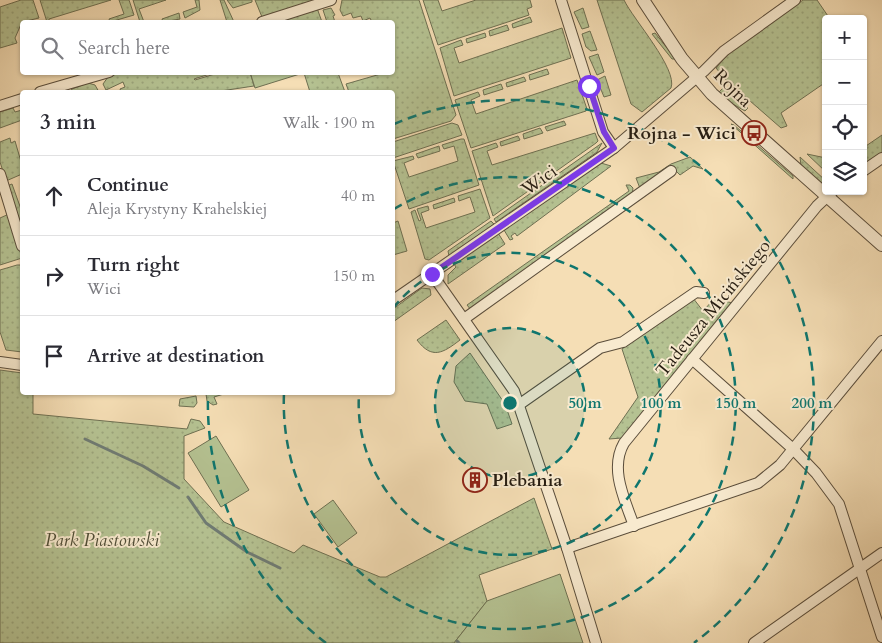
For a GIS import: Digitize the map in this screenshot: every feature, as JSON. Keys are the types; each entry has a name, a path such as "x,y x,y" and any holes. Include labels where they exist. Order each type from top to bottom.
{"street":[{"path":"268,20 332,0"},
{"path":"561,0 604,132 614,148"},
{"name":"Rojna","path":"643,0 697,77 732,113 822,188"},
{"name":"Wici","path":"395,299 614,148 697,77 724,51 795,0"},
{"path":"47,90 99,75"},
{"path":"0,106 20,99"},
{"path":"867,168 882,158"},
{"path":"464,318 671,171"},
{"path":"0,174 20,239"},
{"name":"Tadeusza Micińskiego","path":"634,526 619,479 618,452 692,358 828,195"},
{"name":"Rojna","path":"830,195 882,245"},
{"path":"432,274 511,385 520,404 596,643"},
{"path":"520,404 600,348 624,342 696,292 704,293"},
{"path":"567,548 753,486 769,475 793,449 882,341"},
{"path":"692,358 793,449 833,493 882,637"},
{"path":"0,362 20,365"},
{"path":"754,643 882,553"}],"green space":[{"path":"21,0 33,0 39,18 20,20 20,27 15,38 17,43 0,48 0,7"},
{"path":"40,0 111,0 49,20 46,20"},
{"path":"119,0 129,0 134,15 109,20 109,19 124,14"},
{"path":"133,0 166,0 139,9 143,20 139,20"},
{"path":"195,0 199,0 200,10 185,18 183,12 197,7"},
{"path":"220,0 224,0 233,20 226,20"},
{"path":"227,0 252,0 252,2 233,8"},
{"path":"255,0 317,0 262,17"},
{"path":"342,0 419,0 456,115 451,121 395,138 395,90 348,90 346,84 377,75 395,75 395,20 371,20 370,18 363,20 361,16 353,18 351,13 343,16 340,10"},
{"path":"423,0 438,0 442,11 476,0 530,0 532,7 527,9 529,15 438,45"},
{"path":"597,0 624,0 654,44 668,69 671,88 642,112 631,104"},
{"path":"803,0 817,0 827,15 822,15 822,85 781,113 787,126 781,128 726,80 716,68 730,52"},
{"path":"317,8 321,20 279,20"},
{"path":"331,8 335,15 333,16 334,20 326,20 323,10"},
{"path":"583,8 589,27 582,29 574,12"},
{"path":"179,13 180,19 162,19"},
{"path":"530,17 532,22 513,28 512,24"},
{"path":"507,25 509,30 490,36 489,31"},
{"path":"562,28 571,58 454,96 440,48 461,40 463,45 454,48 459,63"},
{"path":"590,31 597,50 591,51 586,47 582,34"},
{"path":"485,33 486,37 467,43 466,39"},
{"path":"655,33 676,59 672,59 652,34"},
{"path":"598,54 604,72 597,75 589,57"},
{"path":"547,69 549,74 530,80 529,75"},
{"path":"114,75 207,75 195,80 211,75 251,75 254,86 227,90 120,90 125,87 123,82 106,90 103,84 108,77"},
{"path":"251,75 297,75 255,88"},
{"path":"305,75 339,75 344,90 309,90"},
{"path":"605,76 611,95 604,97 597,80"},
{"path":"524,77 526,81 507,87 506,83"},
{"path":"577,80 587,109 586,111 471,148 455,100 478,92 480,96 471,100 476,114"},
{"path":"88,83 95,85 98,90 71,90"},
{"path":"501,84 503,89 484,95 483,90"},
{"path":"724,87 748,108 745,111 731,103 719,92"},
{"path":"13,108 15,112 20,111 20,121 0,128 0,112"},
{"path":"564,121 566,125 547,131 545,127"},
{"path":"452,123 458,125 462,135 395,157 395,141"},
{"path":"731,124 793,176 793,179"},
{"path":"540,128 543,133 524,139 523,134"},
{"path":"595,133 598,141 596,143 493,216 472,151 496,143 498,147 487,151 492,165"},
{"path":"882,135 882,154 867,164 867,150 867,145"},
{"path":"518,136 520,140 501,146 500,142"},
{"path":"10,138 11,143 15,141 20,158 20,175 6,181 0,162 0,142"},
{"path":"464,139 479,185 409,209 395,167 395,160 413,156 414,159 404,163 409,177 458,161 454,146 444,149 442,145"},
{"path":"602,143 597,152 496,222 494,219"},
{"path":"439,146 440,151 418,158 416,154"},
{"path":"807,154 822,157 822,168"},
{"path":"690,157 703,169 693,166 680,175 672,167 641,191 636,178 659,172 671,164"},
{"path":"800,157 822,177 822,184 801,166"},
{"path":"601,163 611,166 517,236 515,233 511,236 513,239 510,240 504,230"},
{"path":"12,184 20,206 20,226 7,186"},
{"path":"626,185 630,185 633,188 632,195 471,310 467,305 629,191"},
{"path":"480,189 490,218 429,260 425,259 411,212 415,210 419,221 421,220 417,209 428,206 429,210 421,213 426,228 475,212 470,197 459,201 458,196"},
{"path":"454,198 455,202 434,209 433,205"},
{"path":"9,214 20,251 20,259 0,265 0,218"},
{"path":"398,221 407,251 395,254 395,222"},
{"path":"491,221 494,224 449,256 448,251"},
{"path":"498,233 505,244 448,284 448,275 456,267 454,264"},
{"path":"20,265 20,352 6,350 0,332 0,270"},
{"path":"422,288 430,289 431,295 395,321 395,308"},
{"path":"693,298 703,311 715,298 732,303 622,438 609,439 638,397 622,349"},
{"path":"446,320 460,340 443,351 438,352 433,352 422,346 417,340"},
{"path":"470,353 505,404 512,424 497,429 487,404 465,401 454,382 456,366"},
{"name":"Park Piastowski","path":"0,370 20,373 20,395 33,395 33,414 187,429 191,419 200,421 205,428 184,436 184,479 224,522 294,553 303,545 380,577 386,577 534,498 552,549 479,575 487,601 454,643 0,643"},
{"path":"206,395 220,395 214,397 217,404 213,405 207,401"},
{"path":"196,396 197,403 194,407 179,406 180,399"},
{"path":"216,436 249,490 221,507 188,453"},
{"path":"333,500 357,533 338,547 314,514"},
{"path":"560,574 583,643 454,643 487,601"}],"waterway":[{"path":"85,439 143,466 179,488"},
{"path":"188,497 206,523 247,552 280,568"}],"place":[{"name":"Rojna - Wici","path":"754,133"},
{"name":"Plebania","path":"475,480"}],"route":[{"path":"432,274 614,148 604,132 589,86"}]}
